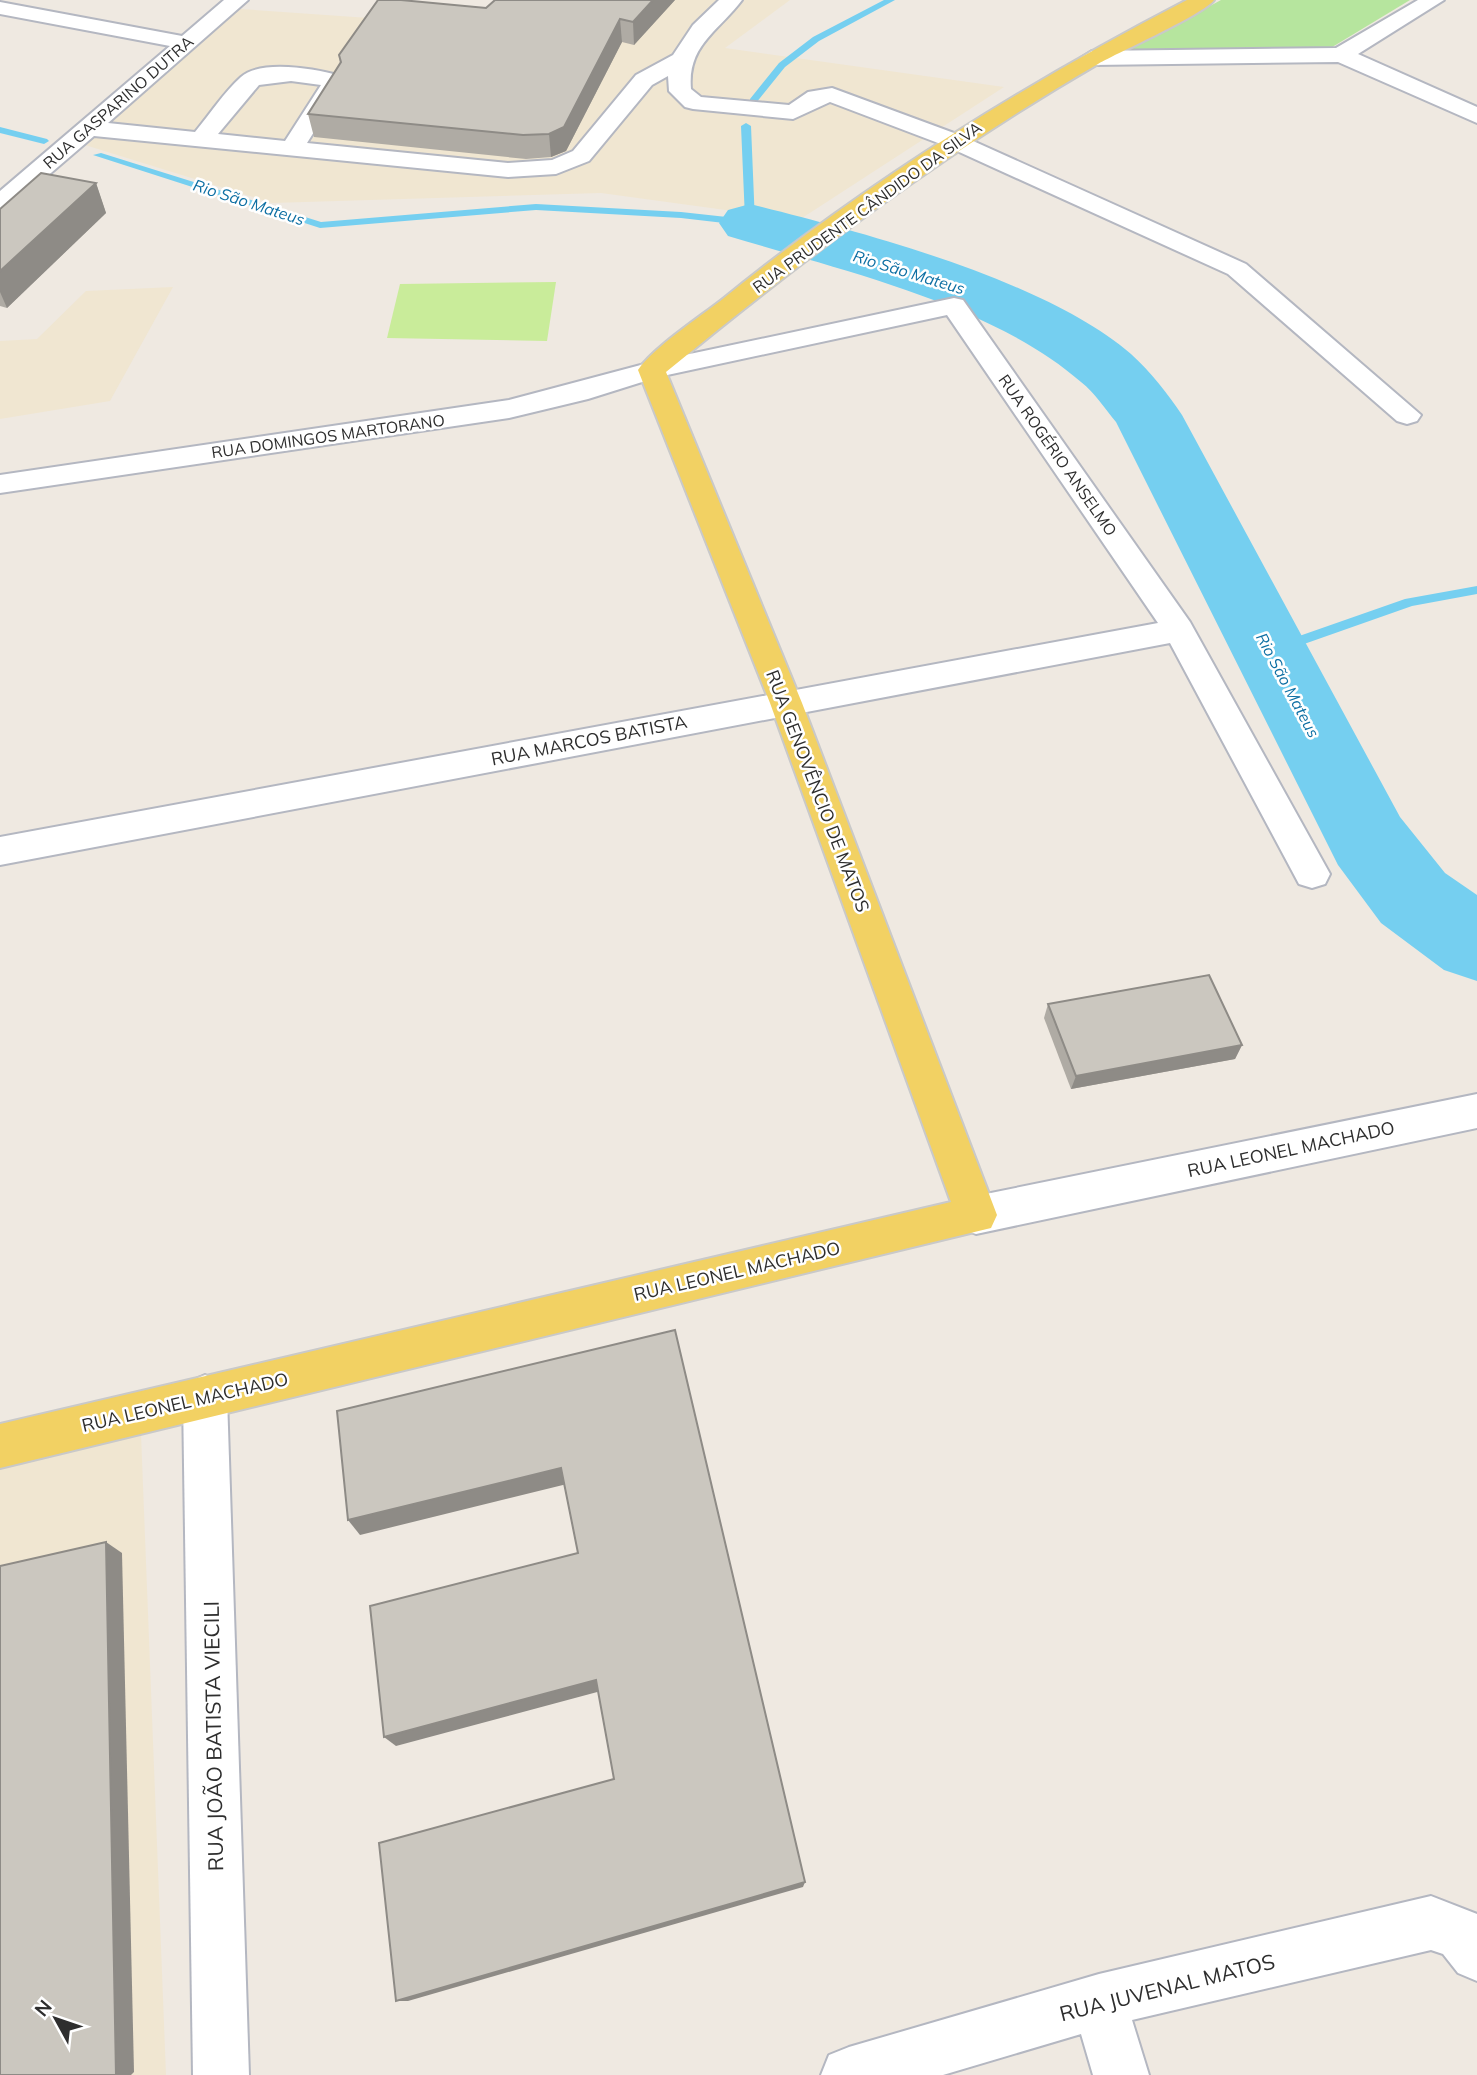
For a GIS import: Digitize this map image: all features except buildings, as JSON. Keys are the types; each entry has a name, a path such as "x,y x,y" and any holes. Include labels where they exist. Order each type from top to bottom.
{"main road":[{"name":"RUA PRUDENTE CÂNDIDO DA SILVA","path":"652,370 766,277 831,233 954,141 1092,58 1203,0"},
{"name":"RUA GENOVÊNCIO DE MATOS","path":"652,370 786,703 976,1215"},
{"name":"RUA LEONEL MACHADO","path":"0,1446 976,1215"}],"street":[{"name":"RUA GASPARINO DUTRA","path":"0,204 237,0"},
{"path":"731,0 690,41 679,60 680,91 693,102 793,112 816,96 832,95 954,141 1237,269 1407,415"},
{"path":"1341,55 1433,0"},
{"path":"0,8 186,43"},
{"path":"1092,58 1341,55 1477,117"},
{"path":"88,128 508,170 556,167 581,156 651,73 679,60"},
{"path":"202,138 251,80 262,76 288,75 330,80 333,84 293,147"},
{"name":"RUA ROGÉRIO ANSELMO","path":"652,370 954,306 1179,630 1312,874"},
{"name":"RUA DOMINGOS MARTORANO","path":"0,484 509,409 578,393 652,370"},
{"name":"RUA MARCOS BATISTA","path":"0,851 1179,630"},
{"name":"RUA LEONEL MACHADO","path":"976,1215 1477,1111"},
{"name":"RUA JOÃO BATISTA VIECILI","path":"205,1397 221,2075"},
{"name":"RUA JUVENAL MATOS","path":"849,2075 1099,2001 1431,1923 1461,1934 1477,1954"},
{"path":"1099,2001 1121,2075"}],"shaded area":[{"path":"506,0 790,0 725,48 1004,87 799,220 601,193 272,203 85,145 240,9 484,26"},
{"path":"173,287 110,401 0,419 0,341 37,339 86,291"},
{"path":"141,1434 166,2075 0,2075 0,1469"}],"green space":[{"path":"1221,0 1410,0 1329,49 1133,53 1129,50"},
{"path":"556,282 547,341 387,338 400,284"}],"waterway":[{"path":"753,101 782,65 816,39 891,0"},
{"name":"Rio São Mateus","path":"98,155 320,225 536,207 681,215 750,223 746,126"},
{"name":"Rio São Mateus","path":"0,130 44,141"},
{"name":"Rio São Mateus","path":"750,223 932,278 976,295 1061,337 1113,374 1147,415 1369,841 1413,898 1477,944"},
{"path":"1270,651 1410,602 1477,590"}]}
